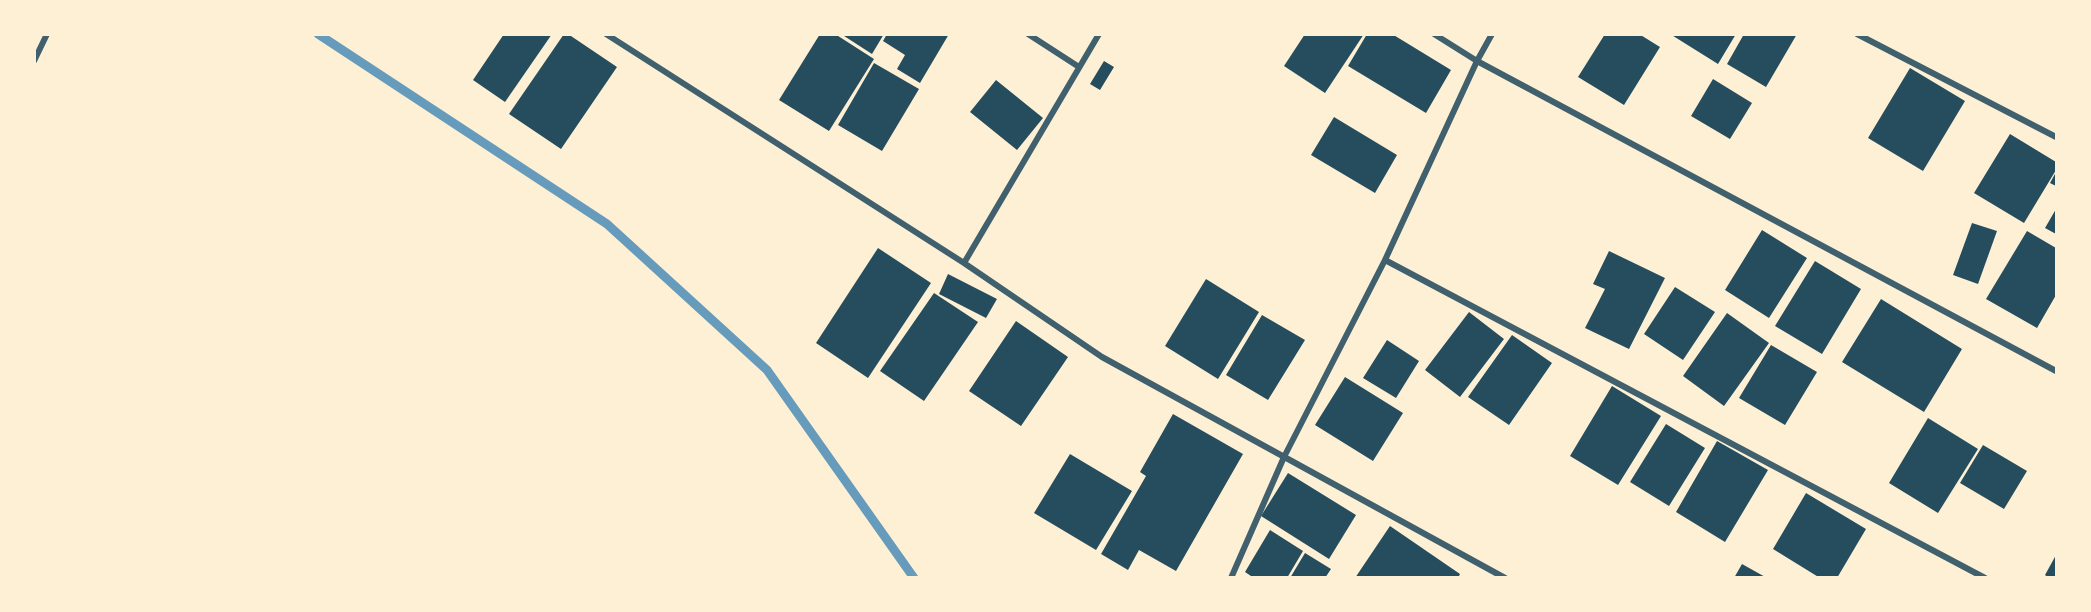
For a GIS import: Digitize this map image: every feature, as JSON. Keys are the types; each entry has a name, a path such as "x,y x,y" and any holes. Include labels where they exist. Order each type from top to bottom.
{"street":[{"path":"34,61 47,34"},
{"path":"606,34 964,263 1101,357 1505,578"},
{"path":"1028,34 1079,68"},
{"path":"964,263 1099,34"},
{"path":"1434,34 1477,61 2056,371"},
{"path":"1231,578 1284,457 1385,260 1477,61 1492,34"},
{"path":"1857,34 2056,137"},
{"path":"1385,260 1985,578"}],"building":[{"path":"504,34 552,34 505,102 473,80"},
{"path":"564,34 568,34 617,67 561,149 509,114"},
{"path":"820,34 835,34 874,59 829,131 779,100"},
{"path":"841,34 884,34 872,54"},
{"path":"887,34 949,34 920,83 897,69 905,55 883,41"},
{"path":"1305,34 1364,34 1325,93 1284,66"},
{"path":"1367,34 1392,34 1451,70 1426,113 1348,66"},
{"path":"1605,34 1639,34 1660,47 1624,105 1578,77"},
{"path":"1670,34 1736,34 1718,64"},
{"path":"1744,34 1797,34 1766,87 1727,64"},
{"path":"1104,61 1114,67 1100,90 1090,84"},
{"path":"874,63 919,89 882,151 838,125"},
{"path":"1910,68 1965,101 1923,171 1868,138"},
{"path":"1713,79 1752,103 1730,139 1691,116"},
{"path":"996,80 1043,118 1017,150 970,112"},
{"path":"1334,117 1397,155 1375,193 1311,155"},
{"path":"2010,134 2056,162 2056,170 2024,223 1974,193"},
{"path":"2056,172 2056,186 2050,183"},
{"path":"2056,209 2056,234 2045,228"},
{"path":"1972,223 1997,231 1978,284 1953,275"},
{"path":"1762,230 1807,258 1769,318 1725,290"},
{"path":"2027,231 2056,248 2056,295 2037,328 1986,299"},
{"path":"878,248 931,283 868,378 816,343"},
{"path":"1609,251 1665,278 1629,349 1585,328 1605,289 1593,284"},
{"path":"1815,261 1861,289 1822,354 1775,326"},
{"path":"948,274 997,299 986,318 939,294"},
{"path":"1206,279 1259,312 1218,379 1165,346"},
{"path":"1675,287 1715,312 1683,360 1644,334"},
{"path":"934,293 978,322 924,401 880,371"},
{"path":"1881,299 1962,349 1924,412 1842,362"},
{"path":"1469,312 1504,339 1460,397 1425,370"},
{"path":"1727,313 1769,343 1724,406 1683,376"},
{"path":"1262,315 1305,340 1268,400 1226,375"},
{"path":"1016,321 1068,357 1021,426 969,391"},
{"path":"1512,335 1552,363 1509,425 1468,397"},
{"path":"1387,340 1419,361 1396,398 1363,378"},
{"path":"1771,345 1817,372 1785,425 1739,398"},
{"path":"1345,377 1403,413 1373,461 1315,425"},
{"path":"1612,386 1661,416 1618,485 1570,456"},
{"path":"1173,414 1243,454 1176,571 1139,550 1128,570 1101,554 1146,476 1140,472"},
{"path":"1928,418 1978,449 1938,513 1889,483"},
{"path":"1666,424 1705,448 1669,506 1630,482"},
{"path":"1717,441 1768,470 1725,542 1676,512"},
{"path":"1983,445 2027,471 2004,509 1960,483"},
{"path":"1070,454 1132,491 1096,550 1034,513"},
{"path":"1288,473 1356,515 1329,559 1261,516"},
{"path":"1806,493 1866,529 1837,578 1820,578 1773,549"},
{"path":"1390,526 1460,574 1458,578 1355,578"},
{"path":"1270,530 1303,551 1287,578 1254,578 1245,572"},
{"path":"1305,553 1331,569 1325,578 1290,578"},
{"path":"2056,555 2056,578 2049,578 2045,575"},
{"path":"1742,564 1767,578 1734,578"}],"waterway":[{"path":"318,34 607,224 767,370 914,578"}]}
